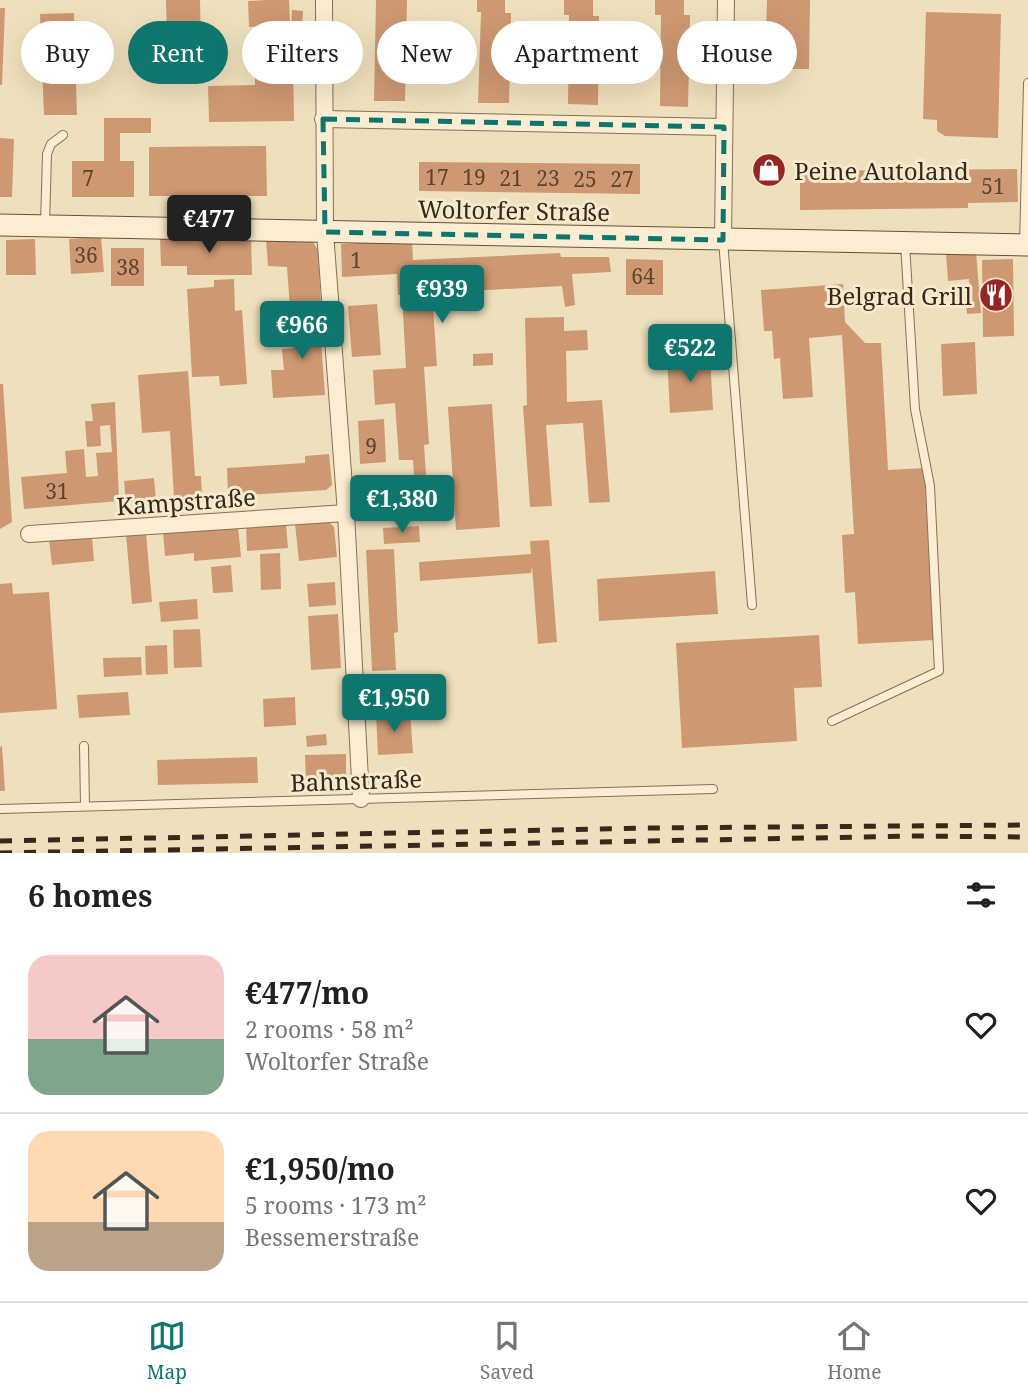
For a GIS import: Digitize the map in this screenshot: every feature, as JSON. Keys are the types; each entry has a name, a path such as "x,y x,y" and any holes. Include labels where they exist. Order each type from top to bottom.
{"street":[{"path":"324,0 325,232 346,513 361,799"},
{"path":"723,240 726,0"},
{"path":"323,119 724,127"},
{"name":"Woltorfer Straße","path":"0,225 1026,245"},
{"name":"Kampstraße","path":"29,534 346,513"}],"lane":[{"path":"1026,245 1028,83"},
{"path":"45,225 47,154 51,144 63,135"},
{"path":"723,240 752,605"},
{"path":"832,721 939,671 930,486 915,409 905,243"},
{"path":"84,746 85,806"},
{"name":"Bahnstraße","path":"0,809 713,789"}],"highlighted area":[{"path":"323,119 724,127 723,240 325,232"}],"building":[{"path":"166,0 200,0 200,21 166,21"},
{"path":"289,0 290,21 249,21 248,1"},
{"path":"376,0 407,0 407,21 377,21 377,84 405,84 405,101 374,101"},
{"path":"477,0 505,0 505,13 511,13 511,21 491,21 491,84 509,84 509,103 478,103 481,12 477,12"},
{"path":"564,0 593,0 593,16 599,16 599,21 569,21 569,15 564,15"},
{"path":"655,0 684,0 684,15 690,15 690,21 677,21 677,84 688,84 688,107 660,106 660,84 663,84 663,21 661,15 655,15"},
{"path":"767,0 810,0 809,69 797,69 797,21 766,21"},
{"path":"0,8 5,8 2,85 0,85"},
{"path":"292,10 303,11 302,21 291,21"},
{"path":"926,12 1001,14 998,138 945,136 937,131 937,120 923,119"},
{"path":"74,13 74,21 40,21 40,14"},
{"path":"43,84 76,84 77,115 44,115"},
{"path":"293,84 294,121 209,122 208,86"},
{"path":"568,84 598,84 598,105 568,104"},
{"path":"104,118 151,118 151,133 120,133 120,161 134,161 134,197 72,197 72,161 104,161"},
{"path":"0,138 14,139 12,197 0,197"},
{"path":"266,146 267,196 149,196 149,147"},
{"path":"419,162 640,164 640,194 419,191"},
{"path":"1017,169 1018,202 968,203 968,208 800,210 800,171"},
{"path":"101,237 104,272 71,274 69,239"},
{"path":"251,237 252,275 187,275 187,266 161,266 160,238"},
{"path":"35,239 36,275 6,275 6,240"},
{"path":"266,239 311,239 318,250 321,306 290,308 287,267 268,266"},
{"path":"412,240 413,260 560,253 561,257 609,257 611,272 572,274 575,305 565,307 562,286 432,293 437,366 424,367 429,444 424,445 427,490 418,491 418,495 374,498 373,480 414,477 413,460 399,460 395,403 375,405 373,370 406,368 402,295 398,295 397,274 342,277 341,244"},
{"path":"111,248 144,248 144,286 111,286"},
{"path":"976,252 981,313 967,314 966,303 971,302 969,279 948,281 946,254"},
{"path":"626,259 663,260 663,295 626,295"},
{"path":"1013,259 1014,336 983,337 982,260"},
{"path":"234,279 235,311 242,310 247,384 220,386 219,376 192,377 187,289 214,287 214,280"},
{"path":"843,284 845,322 865,343 881,343 888,470 924,468 934,640 858,644 855,592 845,593 842,535 854,534 842,335 809,338 813,397 783,399 780,358 774,359 772,331 764,331 761,290"},
{"path":"377,304 381,355 352,357 348,306"},
{"path":"319,314 325,395 273,398 271,370 284,370 282,349 293,348 291,315"},
{"path":"564,317 564,331 587,330 588,350 566,351 567,402 602,400 610,502 589,503 583,423 546,425 552,506 530,507 523,406 527,405 525,318"},
{"path":"975,342 977,394 943,396 941,344"},
{"path":"493,353 493,365 473,366 473,354"},
{"path":"710,355 713,410 670,413 667,357"},
{"path":"188,371 195,476 201,476 202,496 174,498 170,431 142,433 138,375"},
{"path":"0,384 3,384 12,522 0,529"},
{"path":"115,402 119,501 24,509 21,477 67,473 65,451 84,449 86,477 98,476 96,453 112,452 110,425 100,426 101,446 87,447 85,421 93,421 91,404"},
{"path":"492,404 500,527 456,530 448,407"},
{"path":"384,419 386,462 360,464 358,421"},
{"path":"329,454 332,485 326,490 228,496 227,468 305,463 305,456"},
{"path":"154,478 156,500 126,502 124,481"},
{"path":"328,521 334,527 337,557 299,561 295,524"},
{"path":"286,524 288,548 247,551 246,526"},
{"path":"238,526 241,557 194,561 194,553 165,556 163,532"},
{"path":"419,526 420,542 384,544 383,528"},
{"path":"146,533 152,602 132,604 126,534"},
{"path":"92,536 94,561 52,565 49,540"},
{"path":"549,540 557,642 538,644 532,566 531,573 420,581 419,562 531,554 530,541"},
{"path":"394,549 398,632 394,633 396,670 372,671 366,550"},
{"path":"280,553 281,589 261,590 260,554"},
{"path":"231,565 233,592 213,593 211,567"},
{"path":"715,571 718,614 599,621 597,579"},
{"path":"335,582 336,605 309,607 307,584"},
{"path":"12,583 13,594 49,592 57,709 0,713 0,584"},
{"path":"197,599 198,619 161,622 159,602"},
{"path":"338,614 341,668 311,670 308,616"},
{"path":"200,629 202,667 174,668 173,630"},
{"path":"819,635 822,687 794,688 797,741 682,748 676,643"},
{"path":"167,645 168,674 146,675 145,646"},
{"path":"141,657 142,675 104,677 103,658"},
{"path":"128,692 130,715 79,718 77,695"},
{"path":"295,697 296,725 264,727 263,699"},
{"path":"410,712 413,753 378,755 376,714"},
{"path":"326,734 327,745 307,747 306,736"},
{"path":"2,746 5,791 0,791"},
{"path":"346,754 346,781 306,782 305,755"},
{"path":"257,757 258,783 158,785 157,760"}],"railway":[{"path":"0,841 650,828 1028,825"},
{"path":"0,853 918,836 1028,837"}],"place":[{"name":"Peine Autoland","path":"769,170"},
{"name":"Belgrad Grill","path":"996,295"}]}
